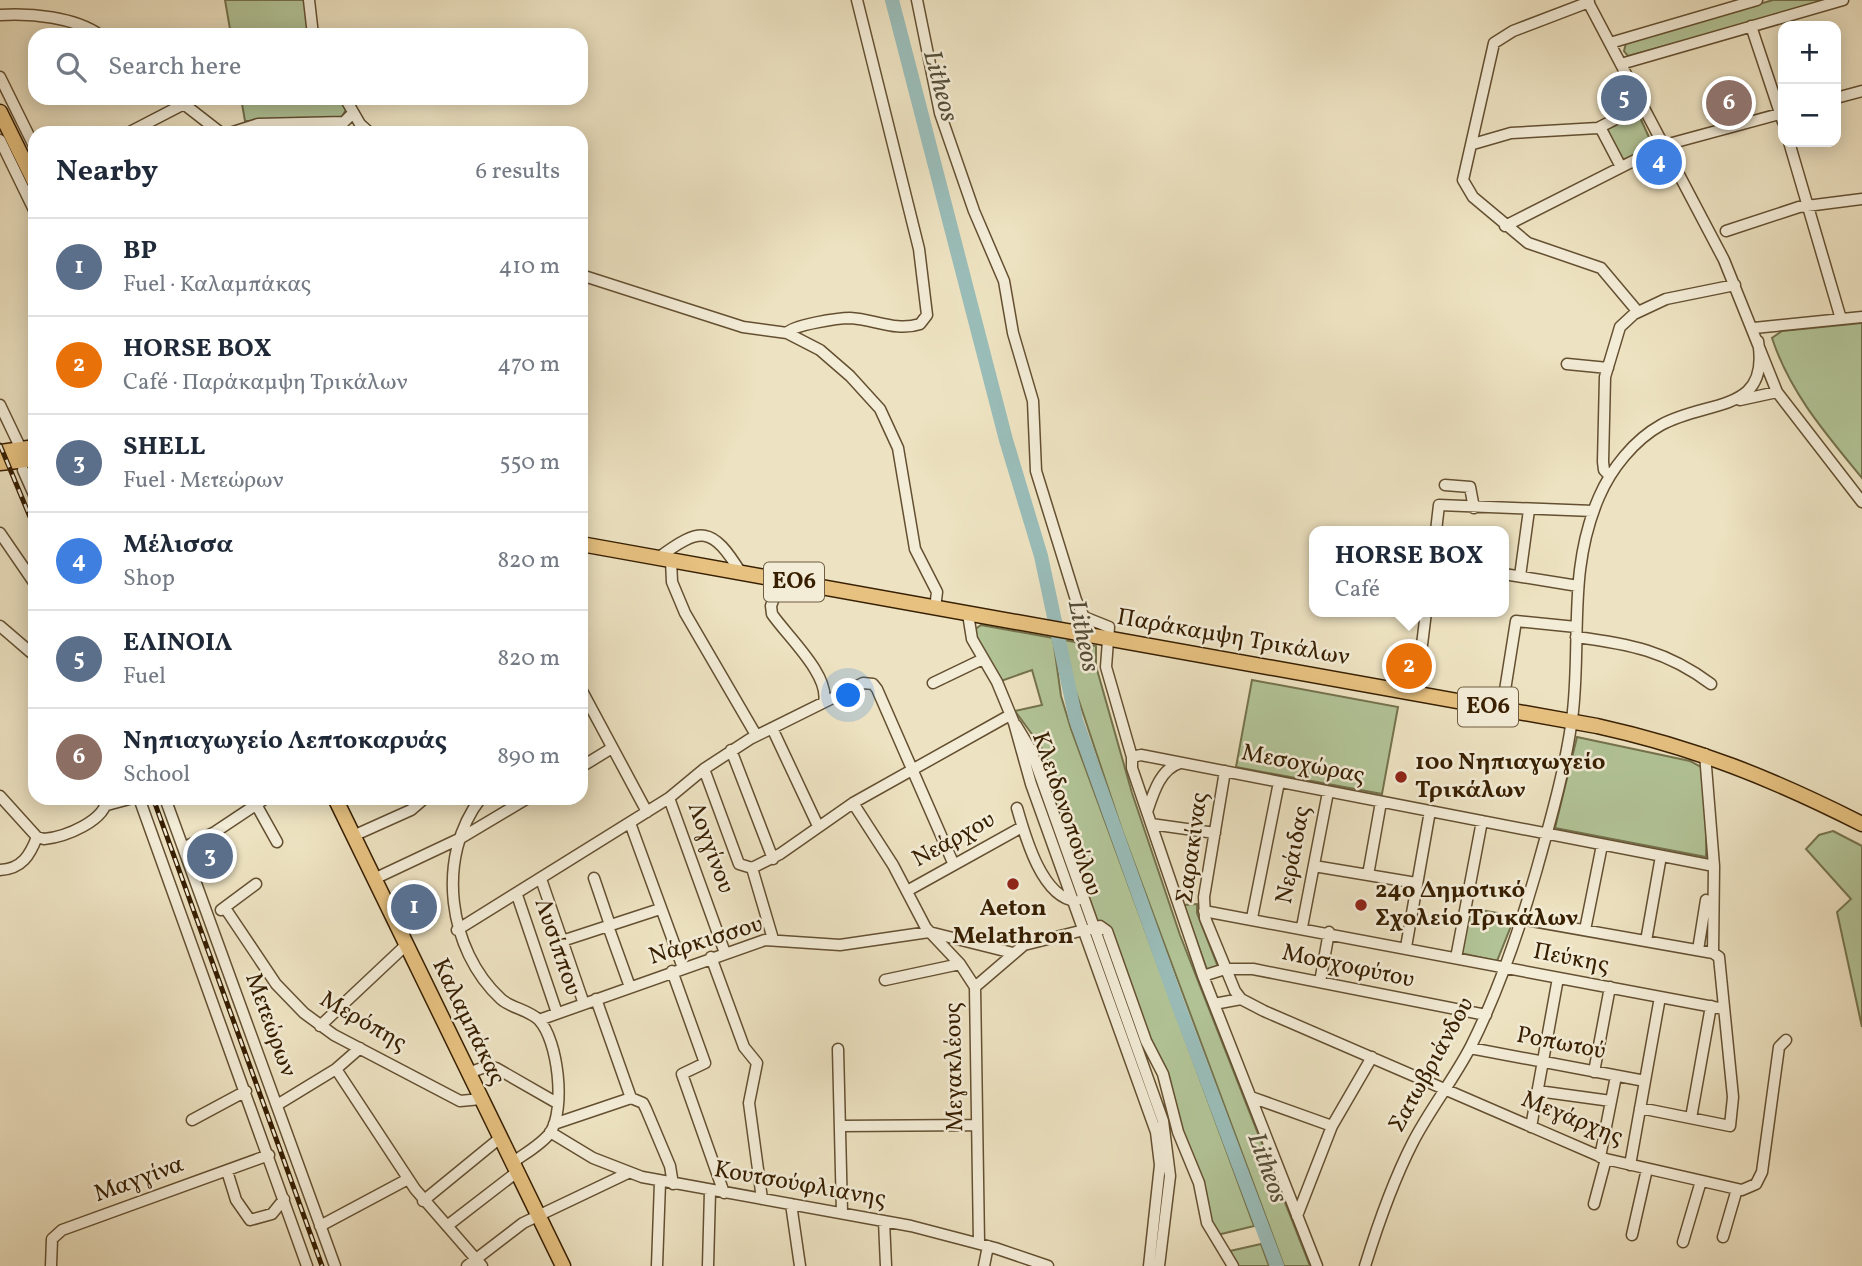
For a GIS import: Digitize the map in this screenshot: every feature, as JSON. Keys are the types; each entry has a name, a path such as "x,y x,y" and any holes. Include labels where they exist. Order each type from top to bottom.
{"main road":[{"path":"0,112 28,169"},
{"path":"0,452 28,448"},
{"path":"0,463 28,460"},
{"name":"Παράκαμψη Τρικάλων","path":"588,545 1572,720 1705,754 1774,782 1862,824"},
{"name":"Καλαμπάκας","path":"338,805 563,1266"}],"street":[{"path":"309,0 312,28"},
{"path":"787,333 795,326 849,318 881,325 917,326 927,315 919,249 857,0"},
{"path":"917,0 940,113 974,211 1006,288 1013,332 1033,401 1034,463 1041,489 1080,611 1090,620 1109,627 1104,638 1107,676 1132,757 1132,766 1203,976 1317,1266"},
{"path":"1610,43 1757,0"},
{"path":"1621,64 1843,0"},
{"path":"1638,312 1601,268 1542,249 1505,226 1464,186 1463,169 1472,144 1494,43 1513,31 1588,1 1665,145 1735,285 1754,327 1777,392 1862,502"},
{"path":"0,15 29,15 75,23 85,28"},
{"path":"1751,26 1778,104"},
{"path":"0,77 28,134"},
{"path":"1841,97 1862,91"},
{"path":"139,126 174,105"},
{"path":"185,105 212,126"},
{"path":"349,105 360,124"},
{"path":"1472,144 1511,133 1600,127 1643,105"},
{"path":"344,122 353,113"},
{"path":"1505,226 1665,145 1778,117"},
{"path":"252,126 344,122 360,124"},
{"path":"1600,127 1621,167"},
{"path":"0,141 28,198"},
{"path":"1790,147 1841,319"},
{"path":"1726,232 1807,206 1862,199"},
{"path":"588,277 743,327 787,333 820,350 865,391 880,409 901,461 915,549 937,592 935,608"},
{"path":"1611,476 1604,470 1603,462 1604,386 1618,330 1638,312 1672,297 1735,285"},
{"path":"1754,327 1862,317"},
{"path":"1707,408 1744,394 1756,384 1761,360 1758,341"},
{"path":"1567,364 1608,368"},
{"path":"1707,408 1777,392"},
{"path":"0,405 28,448"},
{"name":"Σατωβριάνδου","path":"1365,1266 1403,1165 1486,1015 1521,919 1545,834 1572,720 1582,544 1593,512 1611,476 1643,438 1661,425 1707,408"},
{"path":"23,470 28,481"},
{"path":"1444,485 1469,486 1474,508"},
{"path":"1437,526 1439,505 1593,512"},
{"path":"1520,576 1529,510"},
{"path":"0,533 28,574"},
{"path":"741,573 721,542 702,536 686,537 664,559 685,613 756,735"},
{"path":"1509,575 1578,586"},
{"path":"766,578 776,592 771,606 772,614 820,678 826,691 824,702"},
{"name":"Κλειδονοπούλου","path":"968,614 970,633 1012,719 1021,755 1079,900 1156,1132 1160,1165 1149,1266"},
{"path":"1416,694 1425,617"},
{"path":"1502,709 1516,621 1653,651 1673,659 1711,684"},
{"path":"0,626 28,647"},
{"path":"933,684 983,659"},
{"path":"457,930 647,813 731,750 863,683 873,684 954,864"},
{"path":"588,703 647,813"},
{"path":"704,769 739,864 752,867 773,859 818,826 911,768 1012,719"},
{"path":"772,728 818,826"},
{"path":"588,762 612,748"},
{"path":"731,750 773,859"},
{"path":"1705,754 1714,866 1713,953"},
{"name":"Μεσοχώρας","path":"1132,757 1139,755 1714,866"},
{"path":"1149,818 1158,783 1171,766 1180,763"},
{"name":"Σαρακίνας","path":"1225,772 1204,911 1225,969"},
{"path":"1252,918 1279,782"},
{"name":"Νεράιδας","path":"1302,927 1328,792"},
{"path":"0,796 37,837 52,838 81,826 97,817 105,805"},
{"name":"Λογγίνου","path":"669,798 725,953"},
{"path":"1368,875 1381,802"},
{"name":"Μεγακλέους","path":"853,803 929,932 960,964 975,987 977,1125 984,1266"},
{"path":"142,805 307,1266"},
{"name":"Μετεώρων","path":"168,805 335,1266"},
{"path":"185,847 215,832 251,805"},
{"path":"260,805 276,842"},
{"path":"353,836 417,805"},
{"path":"478,805 461,838 454,877 457,930 476,968 500,998 539,1020 558,1070 557,1103 552,1128"},
{"path":"374,879 461,838 516,805"},
{"path":"1017,808 1022,827 1044,878 1079,900"},
{"path":"1406,947 1430,811"},
{"path":"1149,818 1215,833"},
{"path":"1456,958 1482,821"},
{"path":"630,823 660,909 705,1063 682,1074 724,1193"},
{"name":"Νεάρχου","path":"907,891 1022,827"},
{"path":"0,870 11,869 25,860 37,837"},
{"path":"1585,930 1602,845"},
{"path":"1646,941 1661,856"},
{"path":"1314,866 1416,883"},
{"path":"752,867 773,939"},
{"path":"541,878 584,1003"},
{"path":"594,878 630,987"},
{"path":"209,917 256,884"},
{"name":"Λυσίππου","path":"517,895 557,1013"},
{"path":"1698,950 1706,900"},
{"name":"Μερόπης","path":"225,908 283,993 320,1026 460,1101 481,1099"},
{"path":"562,941 660,909"},
{"name":"Πεύκης","path":"1204,911 1329,932 1724,1009"},
{"path":"1521,919 1698,950 1719,957 1733,1097 1730,1126 1640,1108"},
{"path":"975,987 1027,944 1088,928"},
{"name":"Κλειδονοπούλου","path":"1088,928 1142,1044 1163,1121 1170,1176 1160,1266"},
{"name":"Νάρκισσου","path":"539,1020 712,957 773,939 840,945 929,932 1013,953"},
{"path":"1320,982 1329,932"},
{"path":"320,1026 405,946"},
{"path":"712,957 744,1047 757,1063 749,1103 762,1199"},
{"path":"886,980 960,964"},
{"path":"1214,1004 1241,999 1225,969"},
{"name":"Μοσχοφύτου","path":"1203,976 1225,969 1252,969 1486,1015"},
{"path":"1531,1127 1558,978"},
{"path":"1594,1072 1610,987"},
{"path":"1630,1165 1660,997"},
{"path":"596,999 631,1098"},
{"name":"Μεγάρχης","path":"1241,999 1603,1158 1737,1189"},
{"path":"1690,1118 1711,1006"},
{"path":"1723,1237 1737,1189 1749,1189 1756,1184 1762,1172 1779,1047 1786,1040"},
{"path":"1142,1044 1159,1063 1178,1132 1199,1183 1207,1223 1233,1266"},
{"path":"277,1105 335,1069 360,1048"},
{"name":"Ροπωτού","path":"1470,1048 1645,1081"},
{"path":"838,1049 842,1213"},
{"path":"1297,1216 1332,1126 1372,1056"},
{"path":"468,1073 482,1067 496,1068 557,1103"},
{"path":"335,1069 423,1200 480,1262"},
{"path":"1594,1204 1616,1076"},
{"path":"192,1119 246,1091"},
{"path":"1538,1091 1611,1101"},
{"path":"1251,1097 1332,1126"},
{"path":"447,1226 514,1167 552,1128 631,1098 644,1104 670,1166 673,1184"},
{"path":"841,1126 977,1125"},
{"name":"Κουτσούφλιανης","path":"552,1128 585,1154 628,1173 660,1182 884,1221 984,1245 1044,1265"},
{"path":"423,1200 500,1138"},
{"name":"Μαγγίνα","path":"51,1266 52,1239 62,1230 269,1156"},
{"path":"1632,1235 1647,1169"},
{"path":"227,1171 236,1200 250,1220 272,1214 284,1199"},
{"path":"467,1266 480,1262 538,1215 628,1173"},
{"path":"320,1226 408,1179"},
{"path":"1683,1242 1701,1181"},
{"path":"657,1266 660,1182"},
{"path":"708,1266 710,1191"},
{"path":"791,1204 800,1266"},
{"path":"884,1221 886,1266"}],"green space":[{"path":"225,0 306,0 308,28 230,28"},
{"path":"1773,0 1833,0 1628,56 1624,51 1626,43"},
{"path":"242,105 344,105 346,110 341,118 245,121"},
{"path":"1638,113 1653,146 1623,160 1606,130"},
{"path":"1862,323 1862,478 1822,429 1799,395 1772,338 1782,331"},
{"path":"981,625 1053,638 1061,696 1071,729 1254,1226 1217,1235 1210,1223 1109,927 1097,920 1036,751 1050,765 1040,745 1015,711 1042,705 1032,670 1001,681 976,640 974,630"},
{"path":"1064,640 1096,646 1096,666 1132,793 1180,935 1310,1266 1284,1266 1122,830 1071,677"},
{"path":"1252,680 1398,707 1382,794 1236,767"},
{"path":"1577,737 1690,761 1703,768 1707,800 1706,857 1555,828"},
{"path":"1833,831 1862,846 1862,1027 1837,912 1851,899 1806,849 1819,835"},
{"path":"1197,904 1197,913 1218,967 1207,970 1184,905"},
{"path":"1469,908 1515,916 1497,961 1460,953"},
{"path":"1261,1244 1269,1266 1238,1266 1230,1251"}],"waterway":[{"name":"Litheos","path":"892,0 1006,440 1041,556 1076,720 1176,999 1277,1266"}],"railway":[{"path":"0,445 28,512"},
{"path":"156,805 322,1266"}],"place":[{"name":"ΕΛΙΝΟΙΛ","path":"1624,98"},
{"name":"Νηπιαγωγείο Λεπτοκαρυάς","path":"1729,103"},
{"name":"Μέλισσα","path":"1659,162"},
{"name":"HORSE BOX","path":"1409,666"},
{"name":"10ο Νηπιαγωγείο Τρικάλων","path":"1401,777"},
{"name":"SHELL","path":"210,856"},
{"name":"Aeton Melathron","path":"1013,884"},
{"name":"24ο Δημοτικό Σχολείο Τρικάλων","path":"1361,905"},
{"name":"BP","path":"414,907"}]}
